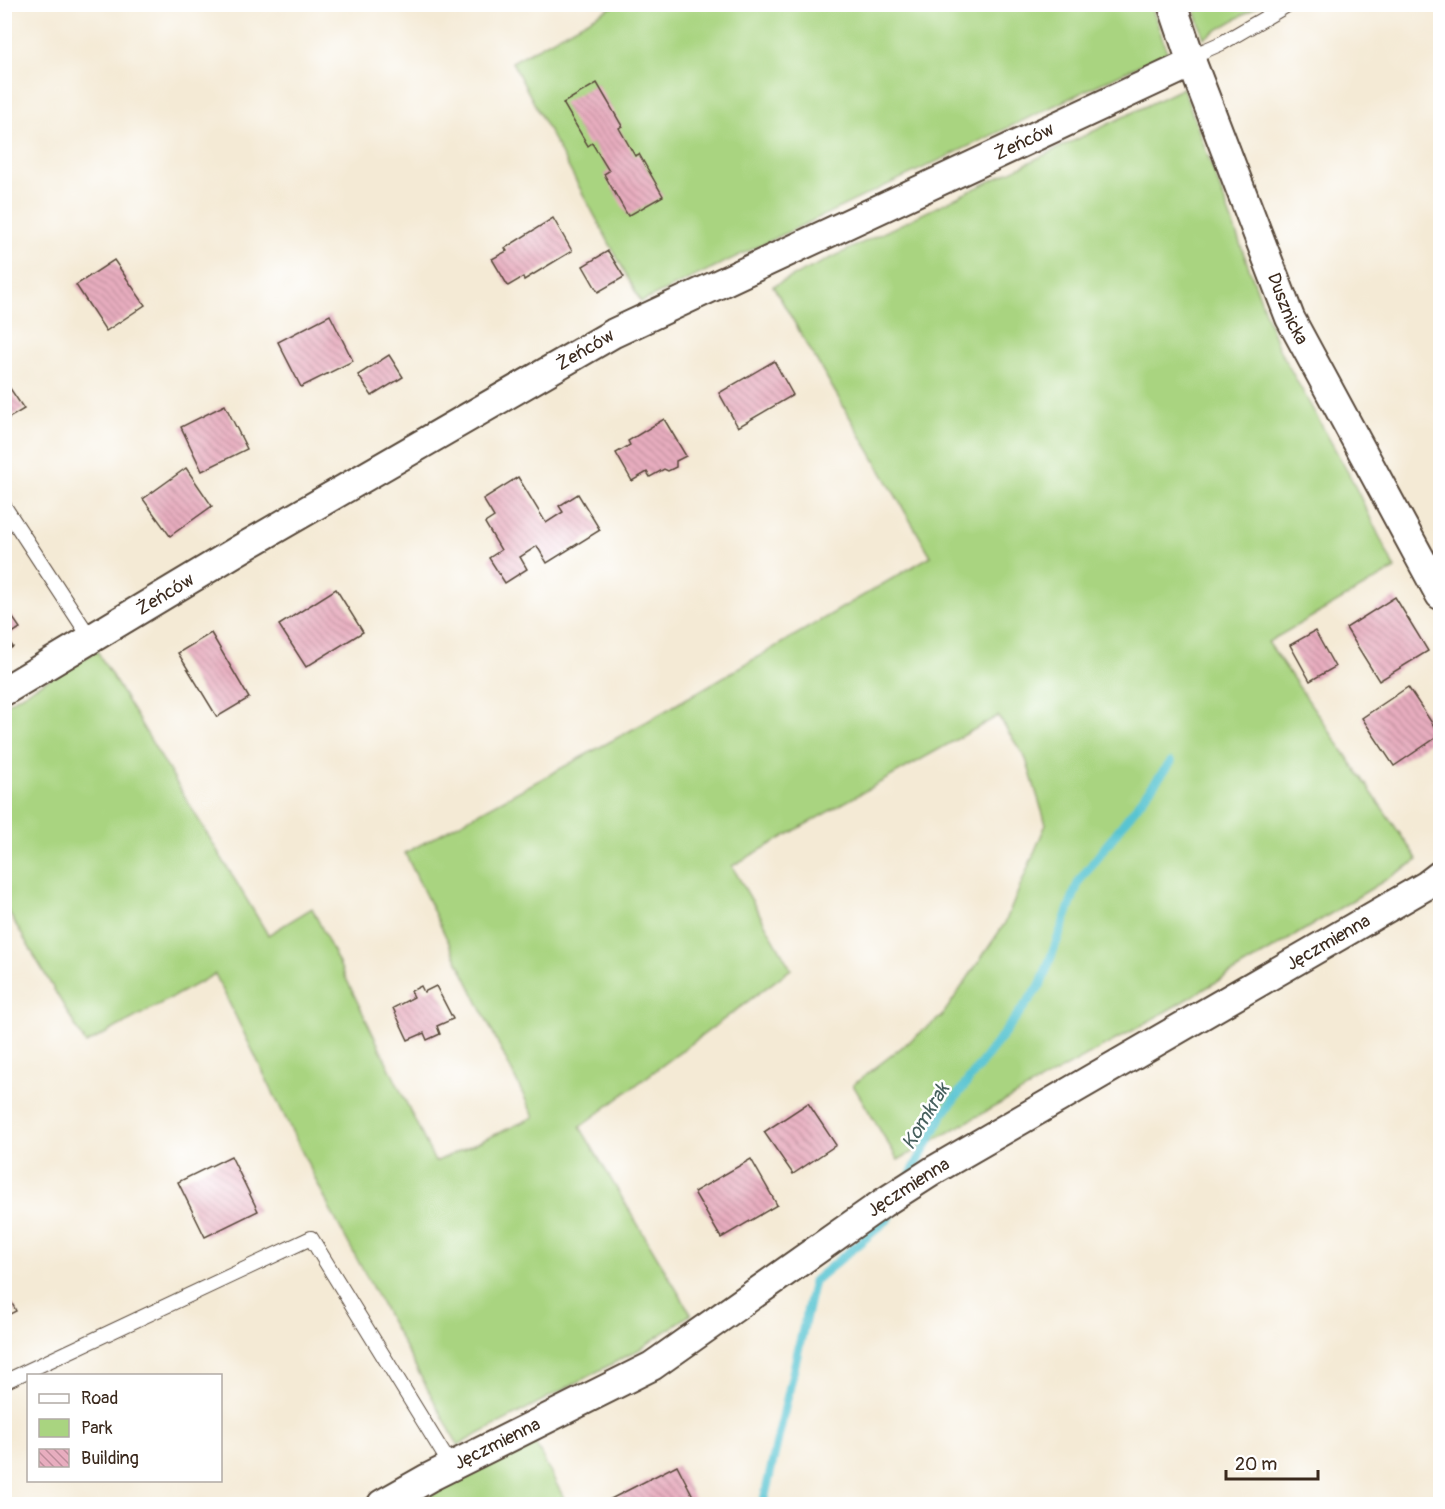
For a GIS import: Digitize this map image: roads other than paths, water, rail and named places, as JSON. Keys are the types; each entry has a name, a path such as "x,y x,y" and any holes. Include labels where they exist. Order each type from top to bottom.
{"street":[{"name":"Dusznicka","path":"1172,4 1191,60 1290,318 1440,595"},
{"name":"Żeńców","path":"4,691 253,542 614,333 1191,60"},
{"name":"Jęczmienna","path":"382,1504 452,1466 652,1366 883,1203 936,1169 1427,885 1440,875"}],"lane":[{"path":"1191,60 1289,4"},
{"path":"4,506 91,639"},
{"path":"4,1382 310,1238 452,1466"}],"waterway":[{"name":"Komkrak","path":"910,1176 943,1114 1041,984 1079,881 1171,762"},
{"name":"Komkrak","path":"763,1504 814,1281 887,1220 894,1207"}]}
